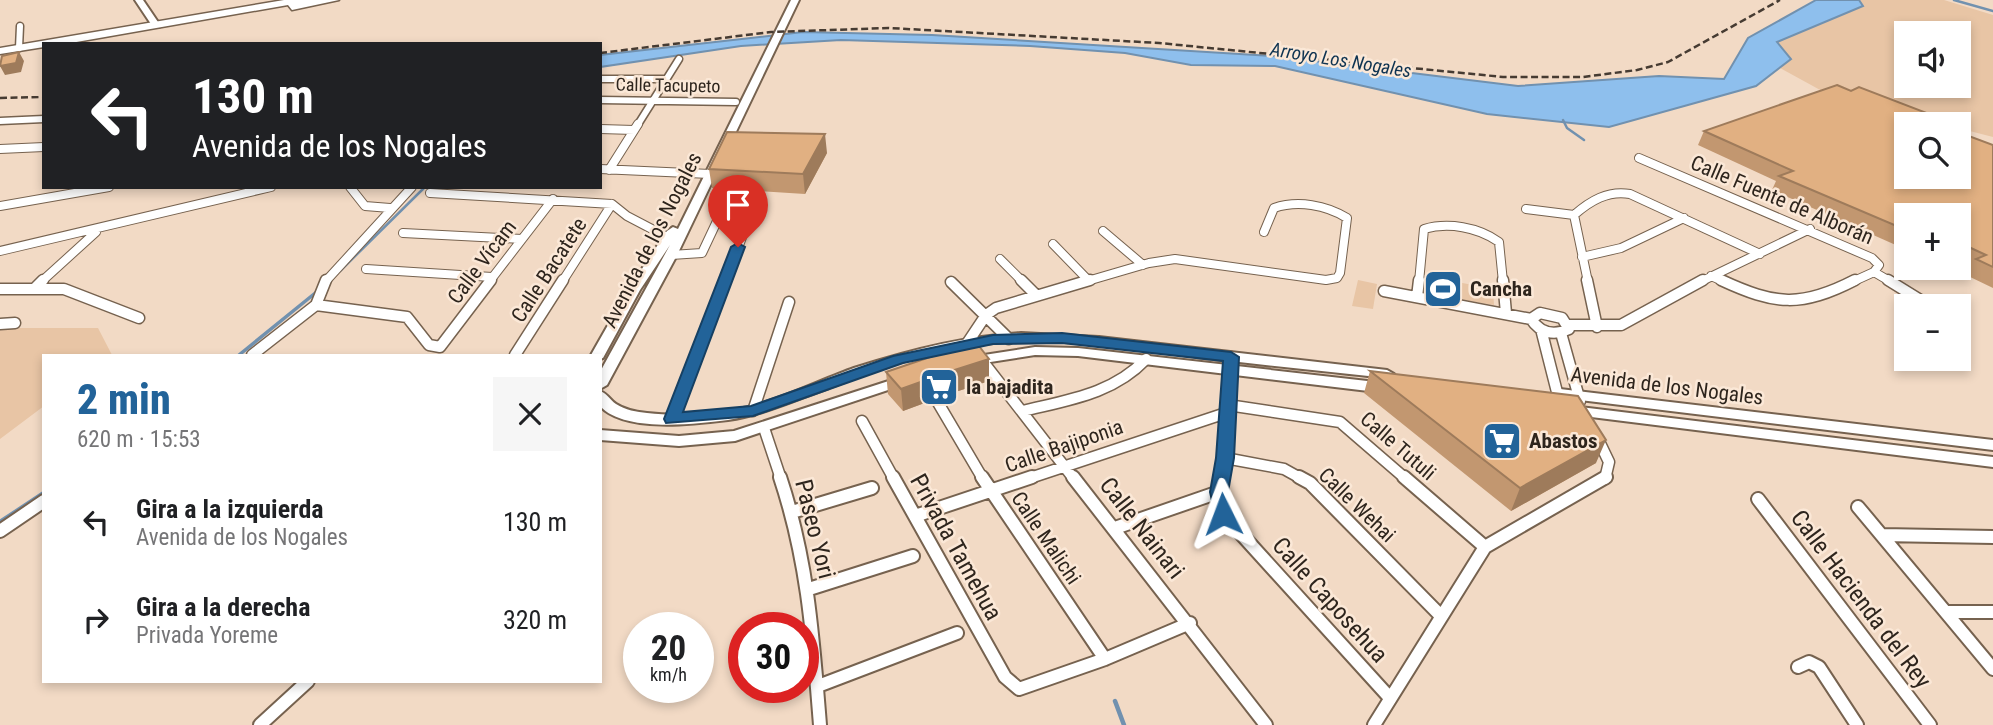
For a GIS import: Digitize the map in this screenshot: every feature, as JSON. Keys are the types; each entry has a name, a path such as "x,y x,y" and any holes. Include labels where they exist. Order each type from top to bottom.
{"highway":[{"path":"55,42 302,0"},
{"path":"91,42 334,0"},
{"path":"0,51 42,44"},
{"path":"0,57 42,50"}],"main road":[{"path":"139,0 156,24"},
{"name":"Avenida de los Nogales","path":"599,354 705,174 772,39 787,0"},
{"name":"Avenida de los Nogales","path":"602,382 671,255 736,102 795,0"},
{"path":"602,402 627,414 672,419 753,411 899,359 968,342 1009,339 1089,340 1407,391"},
{"path":"956,365 1035,351 1399,376"},
{"path":"603,436 647,441 707,440 764,428 920,375"},
{"name":"Avenida de los Nogales","path":"1553,401 1578,397 1993,445"},
{"name":"Avenida de los Nogales","path":"1553,401 1583,412 1993,462"},
{"path":"603,436 627,414"}],"street":[{"path":"19,48 20,26"},
{"path":"605,170 679,59"},
{"path":"602,79 666,79"},
{"name":"Calle Tacupeto","path":"602,100 736,102"},
{"path":"0,121 42,119"},
{"path":"602,129 634,130"},
{"path":"0,149 42,148"},
{"name":"Calle Fuente de Alborán","path":"1639,158 1810,229 1876,260 1879,265 1874,272 1910,294"},
{"path":"605,170 705,174"},
{"path":"0,206 62,191 86,189"},
{"path":"0,259 5,251 263,189"},
{"path":"352,189 365,205 390,208"},
{"path":"253,354 316,305 320,289 335,268 410,189"},
{"path":"1574,215 1585,204 1620,191 1760,254"},
{"path":"430,193 612,204 628,216 669,238"},
{"path":"672,419 757,198"},
{"name":"Calle Vícam","path":"316,305 407,317 429,345 440,347 553,200"},
{"path":"671,255 702,253 726,202"},
{"name":"Calle Bacatete","path":"516,354 612,204"},
{"path":"968,342 986,316 996,308 1162,260 1190,259 1326,280 1337,278 1347,218 1344,215 1333,210 1284,204 1274,208 1264,232"},
{"path":"1526,209 1574,215"},
{"path":"1574,215 1597,327"},
{"path":"1582,257 1616,250 1684,218"},
{"path":"1417,297 1424,229 1436,226 1485,233 1499,242 1506,313"},
{"path":"1531,319 1540,313 1548,313 1569,325 1621,325 1711,276 1810,229"},
{"path":"34,288 98,230"},
{"path":"1103,231 1143,265"},
{"path":"403,233 522,239"},
{"path":"1053,244 1088,280"},
{"path":"1000,259 1035,295"},
{"path":"366,270 492,277"},
{"path":"1711,276 1758,296 1800,302 1818,298 1874,272"},
{"path":"951,282 967,305 986,316 1009,339"},
{"path":"0,289 72,291 139,318"},
{"path":"1384,291 1531,319 1541,330 1553,401"},
{"path":"753,411 789,302"},
{"path":"0,324 15,323"},
{"path":"1541,330 1561,333 1566,332 1569,325"},
{"path":"1374,725 1485,547 1605,479 1611,470 1610,459 1583,412 1561,333"},
{"name":"Calle Nainari","path":"981,359 1190,623 1266,725"},
{"path":"1023,411 1120,383 1136,372 1146,359"},
{"path":"1115,528 1219,492 1225,458 1231,363"},
{"name":"Calle Malichi","path":"936,401 991,492 1105,659"},
{"name":"Calle Bajiponia","path":"915,516 1227,409"},
{"name":"Calle Tutuli","path":"1227,409 1340,422 1485,547"},
{"name":"Privada Tamehua","path":"862,421 1004,677 1019,689 1105,659"},
{"name":"Paseo Yori","path":"764,428 792,512 809,589 811,612"},
{"name":"Calle Wehai","path":"1225,458 1284,470 1310,483 1441,616"},
{"path":"792,512 872,488"},
{"name":"Calle Caposehua","path":"1219,492 1223,514 1390,698"},
{"name":"Calle Hacienda del Rey","path":"1758,499 1930,725"},
{"path":"0,531 42,502"},
{"path":"1858,507 1993,668"},
{"path":"1882,535 1993,537"},
{"path":"809,589 913,556"},
{"path":"1947,612 1993,612"},
{"path":"1105,659 1190,623"},
{"path":"819,686 957,633"},
{"path":"1798,667 1809,662 1819,667 1857,725"},
{"path":"260,725 306,683"},
{"name":"Paseo Yori","path":"819,703 820,725"}],"shaded area":[{"path":"1859,0 1944,0 1993,15 1993,137 1971,131 1971,112 1901,112 1822,91 1780,68 1790,59 1776,42 1862,6"},
{"path":"1427,276 1493,289 1494,305 1428,294"},
{"path":"1358,280 1377,284 1373,309 1352,306"},
{"path":"0,328 98,328 111,354 42,354 42,408 0,439"}],"water":[{"name":"Arroyo Los Nogales","path":"1816,0 1859,0 1863,6 1777,42 1791,59 1756,86 1609,127 1487,114 1275,66 1191,65 1125,53 1030,46 841,40 741,46 602,67 602,55 803,32 932,35 1273,56 1518,86 1659,76 1724,79 1748,38"}],"building":[{"path":"19,52 16,63 0,66 2,56"},
{"path":"1837,85 1851,91 1859,87 1924,112 1894,112 1894,189 1971,189 1971,137 1993,145 1993,267 1976,259 1986,255 1971,248 1971,203 1894,203 1894,225 1779,176 1793,171 1704,131"},
{"path":"727,132 825,134 803,174 709,169"},
{"path":"979,346 989,359 942,374 933,372 929,379 901,389 886,372 936,355"},
{"path":"1370,371 1578,396 1606,440 1520,488"}],"waterway":[{"path":"1954,0 1993,11"},
{"path":"1563,120 1567,128 1584,140"},
{"path":"340,271 423,189"},
{"path":"240,354 319,290"},
{"path":"0,522 42,494"},
{"path":"1115,701 1124,725"}],"railway":[{"path":"602,53 771,32 889,28 1159,43 1503,77 1583,77 1637,70 1668,62 1780,0"},
{"path":"0,98 42,97"}],"place":[{"name":"Cancha","path":"1443,289"},
{"name":"la bajadita","path":"939,387"},
{"name":"Abastos","path":"1502,441"}],"route":[{"path":"738,247 672,419 709,418 753,411 899,359 968,342 993,339 1089,340 1231,357 1225,458 1219,492 1223,514"}]}
